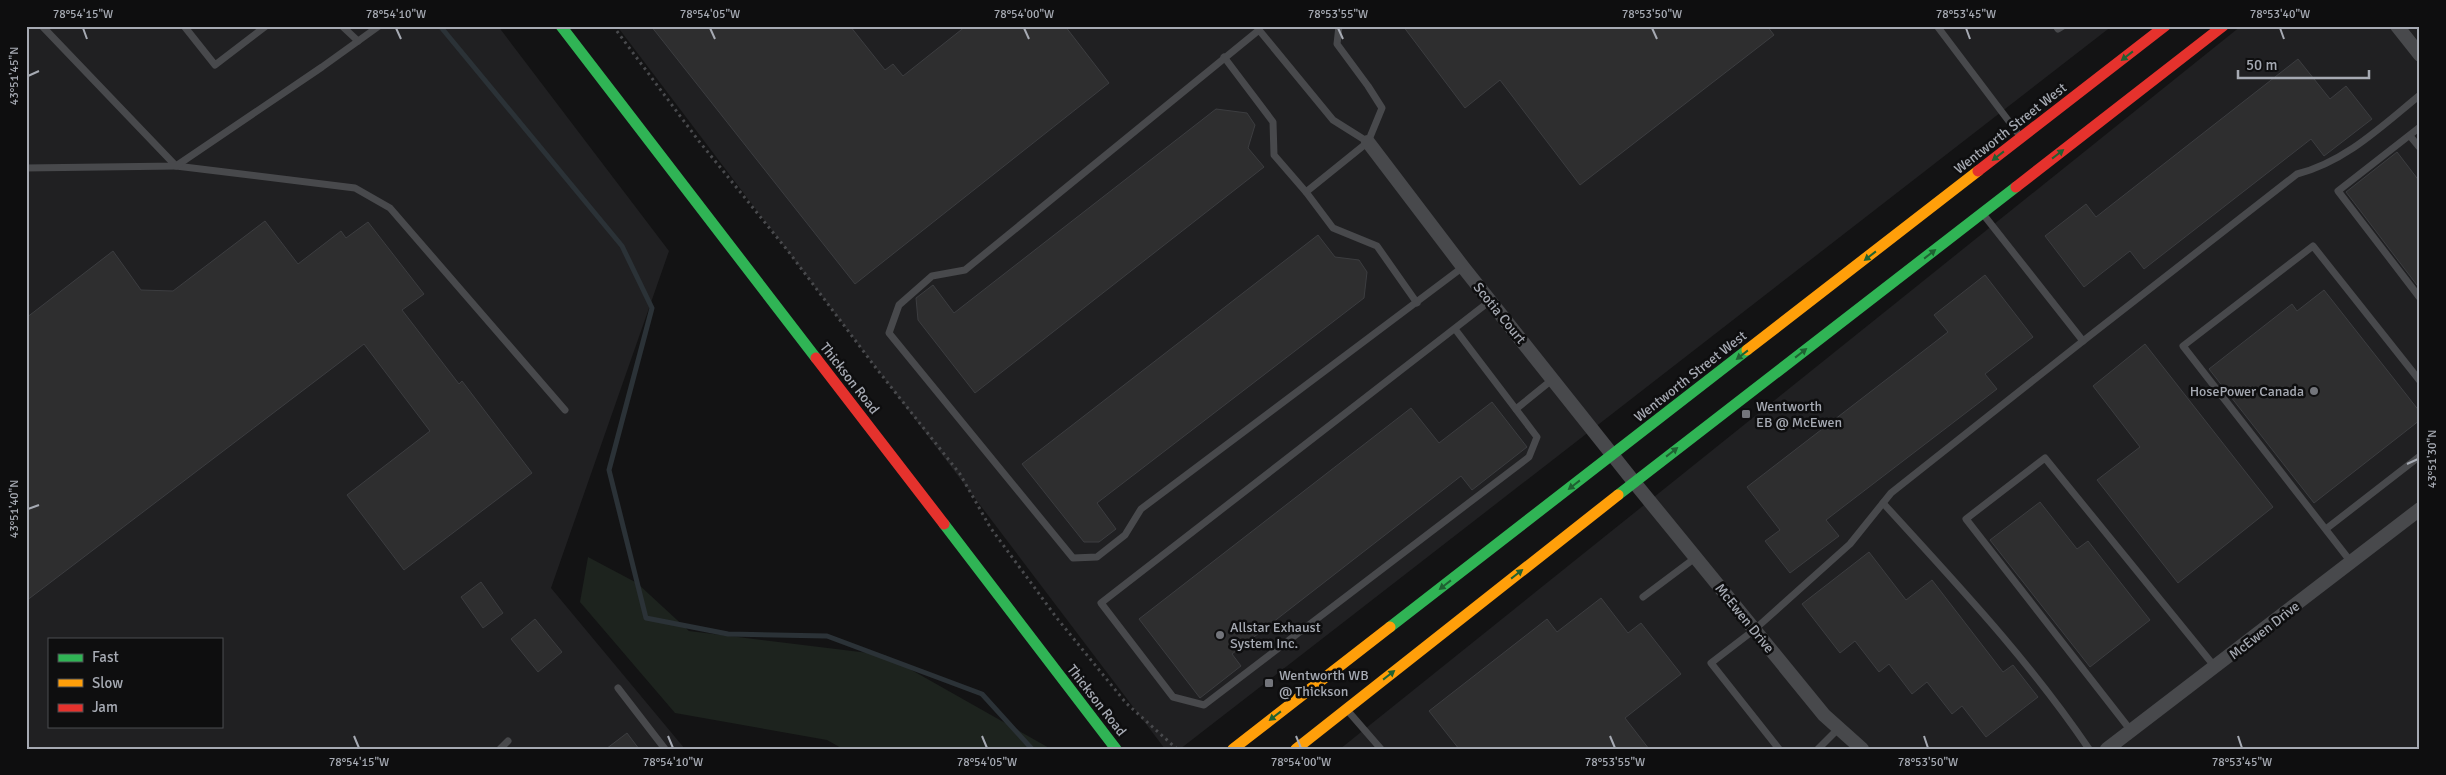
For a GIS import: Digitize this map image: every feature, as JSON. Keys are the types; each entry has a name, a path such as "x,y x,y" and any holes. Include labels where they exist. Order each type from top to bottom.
{"main road":[{"name":"Thickson Road","path":"561,26 1116,749"},
{"name":"Wentworth Street West","path":"1234,749 2165,26"},
{"path":"1296,749 1634,482 2223,26"}],"street":[{"path":"2397,26 2420,55"},
{"name":"Scotia Court","path":"1368,142 1634,482"},
{"name":"McEwen Drive","path":"1634,482 1824,715 1860,748"},
{"name":"McEwen Drive","path":"2107,749 2132,732 2420,509"}],"lane":[{"path":"42,26 176,166"},
{"path":"184,26 214,65 266,26"},
{"path":"342,26 358,41"},
{"path":"176,166 378,26"},
{"path":"1306,192 1368,142 1382,108 1338,44 1339,26"},
{"path":"1937,26 2021,138"},
{"path":"2056,26 2058,30 2062,26"},
{"path":"1368,142 1333,120 1259,30 966,270 932,276 899,305 889,333 1073,558 1097,557 1125,535 1140,509 1464,267"},
{"path":"1224,57 1273,122 1274,155 1306,192 1333,228 1377,246 1417,303"},
{"path":"1779,749 1711,663 1754,630 1850,544 1891,493 2297,174 2312,171 2339,158 2420,95"},
{"path":"2420,127 2338,191 2420,298"},
{"path":"2410,136 2420,148"},
{"path":"26,168 176,166 355,188 390,208 565,410"},
{"path":"1983,213 2083,341"},
{"path":"2351,562 2183,346 2313,246 2420,381"},
{"path":"1455,329 1537,437 1529,457 1204,705 1173,697 1101,603 1490,300"},
{"path":"1516,409 1553,379"},
{"path":"2326,529 2420,456"},
{"path":"2132,732 1966,519 2045,458 2215,668"},
{"path":"1883,503 2026,664 2065,714 2089,749"},
{"path":"1643,597 1696,558"},
{"path":"618,688 665,749"},
{"path":"1346,709 1381,749"},
{"path":"1818,749 1838,729"},
{"path":"500,749 508,741"}],"path":[{"path":"613,26 698,140 788,251 876,368 960,474 990,527 1056,617 1126,703 1177,749"}],"shaded area":[{"path":"26,26 498,26 669,251 551,588 685,749 26,749"},
{"path":"617,26 2112,26 1180,749 1165,749"},
{"path":"2241,26 2420,26 2420,749 1340,749"},
{"path":"588,557 637,583 689,631 885,655 1051,749 843,749 827,740 675,713 580,602"}],"building":[{"path":"651,26 850,26 885,70 893,64 903,76 966,26 1065,26 1109,83 855,284"},
{"path":"1403,26 1767,26 1774,35 1580,185 1500,80 1465,108"},
{"path":"2298,59 2330,99 2346,86 2372,119 2324,156 2311,139 2144,269 2130,251 2084,287 2045,236 2086,204 2096,217"},
{"path":"1216,109 1247,113 1255,125 1248,148 1264,167 975,393 918,320 916,298 933,285 954,313"},
{"path":"2397,152 2420,182 2420,289 2346,192"},
{"path":"265,221 298,264 341,231 346,238 368,222 424,294 402,310 459,384 462,381 532,473 404,570 347,495 430,431 364,344 26,601 26,318 113,251 141,290 173,291"},
{"path":"1318,235 1335,257 1359,260 1367,272 1364,298 1097,503 1116,529 1099,542 1084,542 1022,464"},
{"path":"1985,275 2033,337 1985,374 1997,389 1826,520 1839,536 1790,573 1765,541 1780,530 1747,487 1948,332 1934,315"},
{"name":"HosePower Canada","path":"2324,290 2420,412 2420,420 2314,503 2209,369 2292,304 2297,311"},
{"path":"2145,344 2273,507 2178,583 2097,480 2140,447 2093,386"},
{"path":"1492,402 1527,447 1472,490 1461,476 1232,654 1241,666 1200,698 1139,619 1411,408 1439,443"},
{"path":"2040,502 2077,549 2088,541 2150,620 2090,667 1990,540"},
{"path":"1869,552 1906,600 1932,580 2003,672 2013,665 2038,697 1986,737 1962,706 1952,714 1927,682 1912,694 1889,664 1879,672 1855,641 1840,653 1802,604"},
{"path":"481,582 503,613 483,628 461,597"},
{"path":"1601,598 1628,633 1641,623 1681,674 1625,718 1649,749 1459,749 1429,711 1547,619 1557,632"},
{"path":"535,619 562,652 538,672 511,639"},
{"path":"627,733 639,749 606,749"}],"waterway":[{"path":"440,26 622,246 652,308 609,470 646,618 728,634 827,636 982,694 1032,749"}],"traffic: fast":[{"path":"561,26 816,358"},
{"path":"1618,495 2016,187"},
{"path":"1390,627 1747,350"},
{"path":"944,524 1116,749"}],"traffic: slow":[{"path":"1747,350 1978,171"},
{"path":"1296,749 1618,495"},
{"path":"1233,749 1390,627"}],"traffic: jam":[{"path":"1978,171 2165,26"},
{"path":"2016,187 2223,26"},
{"path":"816,358 944,524"}],"place":[{"name":"HosePower Canada","path":"2314,391"},
{"name":"Wentworth EB @ McEwen","path":"1746,414"},
{"name":"Allstar Exhaust System Inc.","path":"1220,635"},
{"name":"Wentworth WB @ Thickson","path":"1269,683"}]}
